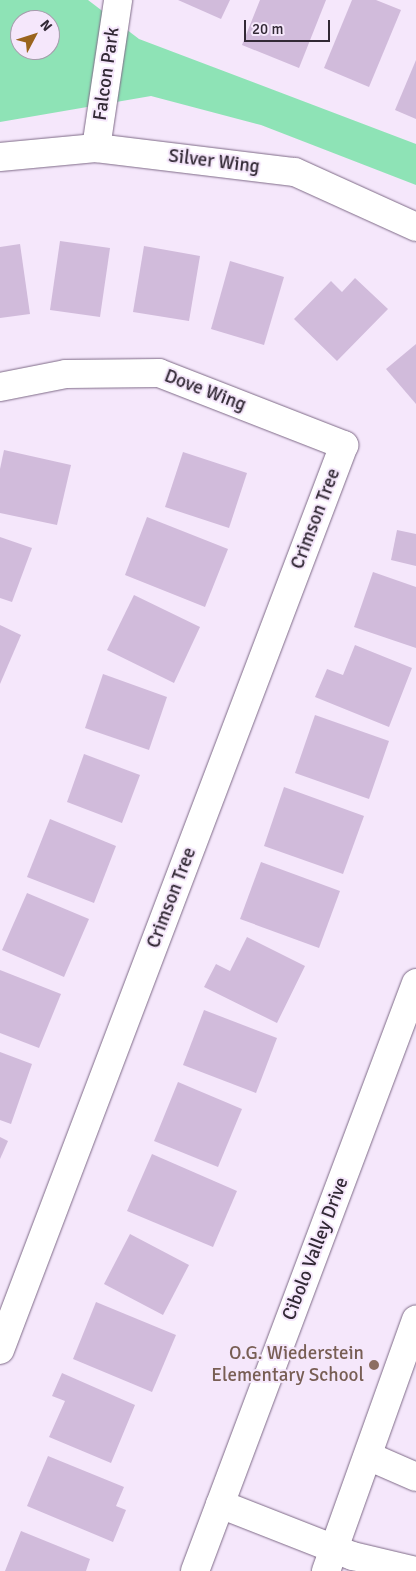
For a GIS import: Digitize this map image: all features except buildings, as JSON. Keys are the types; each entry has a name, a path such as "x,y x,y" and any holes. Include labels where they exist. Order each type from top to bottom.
{"street":[{"name":"Falcon Park","path":"96,148 118,0"},
{"name":"Silver Wing","path":"0,157 96,148 295,172 416,228"},
{"name":"Dove Wing","path":"0,387 66,374 159,372 344,445"},
{"name":"Crimson Tree","path":"0,1350 344,445"},
{"name":"Cibolo Valley Drive","path":"195,1571 416,983"},
{"path":"330,1560 416,1320"},
{"path":"368,1456 416,1477"},
{"path":"220,1504 330,1560 416,1571"}],"green space":[{"path":"0,0 88,0 139,39 416,144 416,185 261,125 151,96 0,122"}],"place":[{"name":"O.G. Wiederstein Elementary School","path":"374,1365"}]}
